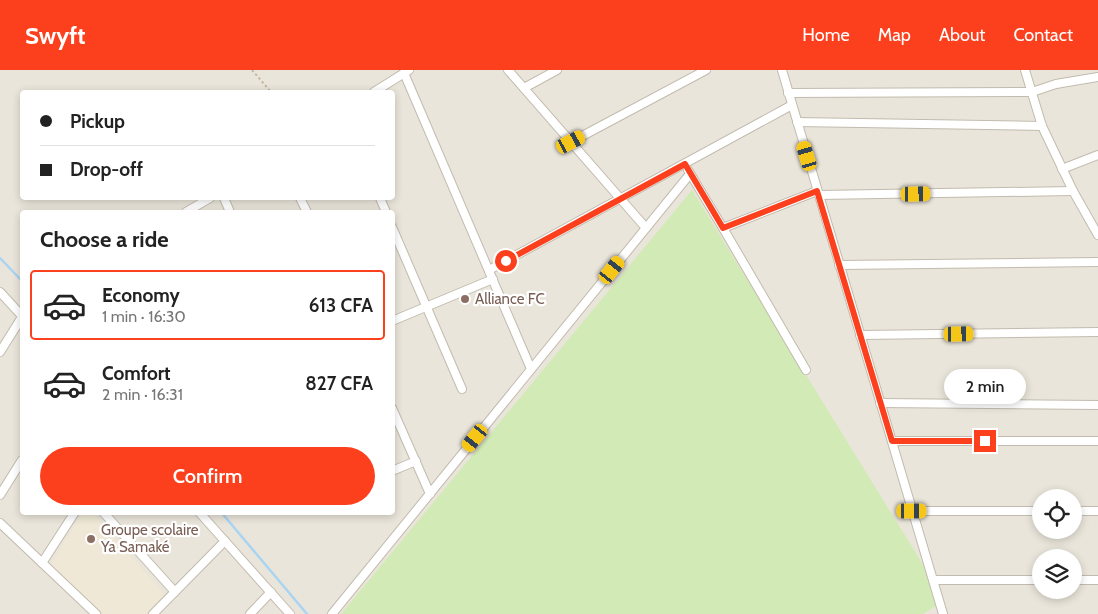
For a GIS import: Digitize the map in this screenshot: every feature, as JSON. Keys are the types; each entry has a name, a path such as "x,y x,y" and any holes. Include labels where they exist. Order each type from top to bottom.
{"street":[{"path":"508,70 646,228"},
{"path":"524,88 557,70"},
{"path":"571,142 706,70"},
{"path":"782,70 943,614"},
{"path":"1025,70 1042,126 1073,191 1098,235"},
{"path":"377,90 407,72 532,369"},
{"path":"788,93 1032,92 1056,84 1098,77"},
{"path":"489,270 792,105"},
{"path":"797,122 1042,126"},
{"path":"1062,169 1098,155"},
{"path":"685,164 806,370"},
{"path":"332,614 690,174"},
{"path":"723,228 818,193 1073,191"},
{"path":"189,210 207,200"},
{"path":"395,234 462,389"},
{"path":"839,265 1098,262"},
{"path":"395,320 493,279"},
{"path":"0,292 20,314"},
{"path":"0,352 20,319"},
{"path":"860,335 1098,332"},
{"path":"880,402 1098,405"},
{"path":"395,415 430,494"},
{"path":"892,441 1098,441"},
{"path":"395,470 416,461"},
{"path":"0,495 20,463"},
{"path":"912,511 1032,511"},
{"path":"1082,511 1098,511"},
{"path":"42,563 73,515"},
{"path":"106,515 175,592"},
{"path":"202,515 290,614"},
{"path":"0,523 96,614"},
{"path":"153,614 225,541"},
{"path":"933,580 1032,580"},
{"path":"1082,580 1098,580"},
{"path":"250,614 271,592"}],"path":[{"path":"252,70 269,90"}],"shaded area":[{"path":"0,70 1098,70 1098,614 0,614"},
{"name":"Groupe scolaire Ya Samaké","path":"82,515 95,515 165,595 146,614 103,614 50,565"}],"green space":[{"path":"692,190 930,576 936,606 923,614 341,614"}],"waterway":[{"path":"0,258 20,279"},
{"path":"224,515 307,614"}],"place":[{"name":"Alliance FC","path":"465,299"},
{"name":"Groupe scolaire Ya Samaké","path":"91,539"}],"route":[{"path":"506,261 685,164 723,228 817,191 892,441 985,441"}]}
